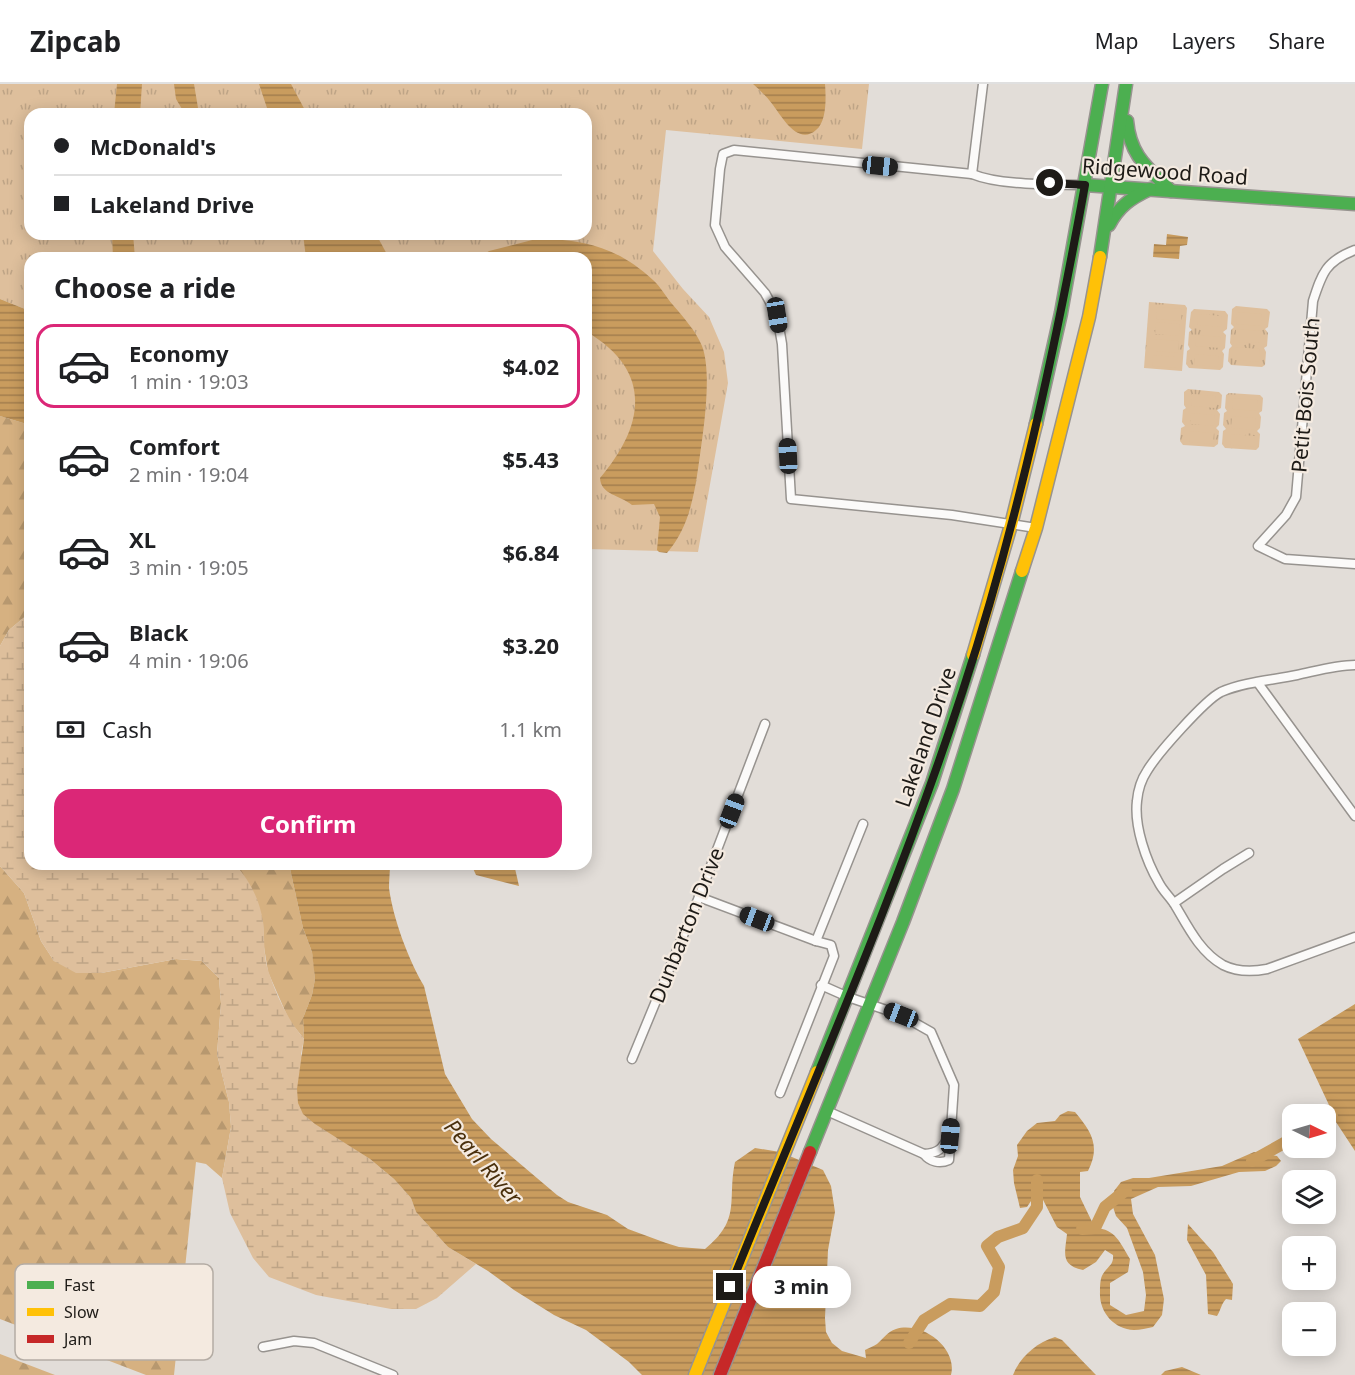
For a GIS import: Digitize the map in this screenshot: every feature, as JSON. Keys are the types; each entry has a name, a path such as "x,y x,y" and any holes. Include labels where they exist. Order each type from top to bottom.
{"main road":[{"name":"Lakeland Drive","path":"694,1375 883,910 932,783 980,638 1011,525 1057,334 1102,84"},
{"name":"Lakeland Drive","path":"720,1375 903,922 953,789 1036,528 1073,385 1104,236 1126,84"},
{"path":"1126,84 1127,129 1130,144 1141,163 1172,191"},
{"name":"Ridgewood Road","path":"1085,185 1355,204"},
{"path":"1104,236 1121,206 1127,200 1150,189"}],"street":[{"path":"972,174 983,84"},
{"name":"Ridgewood Road","path":"1011,525 952,515 791,499 782,344 777,315 765,293 725,247 715,225 723,154 734,150 972,174 985,179 1033,184 1085,185"},
{"name":"Petit Bois South","path":"1355,250 1341,256 1324,269 1319,281 1313,301 1296,497 1286,515 1258,546 1285,559 1355,564"},
{"path":"1011,525 1036,528"},
{"path":"1355,665 1221,692 1204,704 1148,770 1139,787 1136,802 1137,825 1158,883 1174,903 1190,932 1206,951 1222,964 1237,970 1267,969 1355,937"},
{"path":"1258,683 1355,816"},
{"name":"Dunbarton Drive","path":"632,1059 699,897 765,724"},
{"path":"816,941 863,824"},
{"path":"1174,903 1223,868 1250,853"},
{"path":"699,897 831,945 834,956 780,1093"},
{"path":"821,985 901,1015 931,1032 954,1085 949,1160 938,1162 928,1159 924,1154 827,1111"},
{"path":"263,1347 294,1341 314,1343 393,1375"}],"green space":[{"path":"0,84 869,84 862,149 666,130 653,251 709,317 724,352 728,383 698,552 592,549 592,252 24,252 24,309 0,299"},
{"path":"1149,302 1185,305 1187,308 1182,371 1144,368"},
{"path":"1236,306 1267,309 1270,312 1268,327 1265,329 1268,333 1267,346 1264,348 1265,365 1262,367 1231,365 1228,361 1229,349 1232,346 1230,343 1231,330 1234,327 1231,324 1232,309"},
{"path":"1157,307 1182,309 1181,321 1156,319"},
{"path":"1194,309 1225,311 1228,315 1227,329 1223,332 1226,335 1225,348 1222,351 1224,354 1223,367 1220,370 1189,368 1186,364 1187,351 1190,349 1189,332 1192,330 1189,327 1191,312"},
{"path":"1237,312 1262,314 1261,326 1236,324"},
{"path":"1198,314 1222,316 1221,327 1197,325"},
{"path":"1156,322 1180,324 1179,336 1155,334"},
{"path":"1236,329 1261,331 1260,343 1236,342"},
{"path":"1196,335 1221,337 1220,348 1195,346"},
{"path":"1154,339 1179,341 1178,353 1154,351"},
{"path":"1235,347 1260,349 1259,362 1235,360"},
{"path":"1195,354 1219,356 1218,367 1194,365"},
{"path":"1153,355 1177,357 1177,368 1152,366"},
{"path":"1188,389 1219,392 1222,395 1221,408 1217,410 1220,414 1219,425 1216,428 1219,431 1218,444 1214,447 1183,445 1180,441 1181,428 1185,426 1182,422 1183,410 1186,408 1184,392"},
{"path":"1229,393 1260,395 1263,398 1262,411 1259,413 1260,428 1257,431 1260,434 1259,447 1256,450 1225,448 1222,444 1223,431 1226,429 1223,425 1224,413 1227,411 1225,408 1226,395"},
{"path":"1192,394 1216,396 1215,408 1191,406"},
{"path":"1233,398 1258,400 1257,411 1232,409"},
{"path":"1191,413 1215,415 1214,426 1190,424"},
{"path":"0,416 24,423 24,618 9,630 0,646"},
{"path":"1232,416 1256,418 1255,430 1231,428"},
{"path":"1190,431 1214,433 1213,444 1189,442"},
{"path":"1231,434 1255,436 1254,447 1230,445"},
{"path":"24,618 24,870 240,870 257,898 263,922 267,967 272,982 288,1016 304,1039 301,1054 343,1141 394,1179 411,1198 416,1212 448,1247 476,1264 437,1298 416,1309 391,1309 316,1295 269,1277 253,1258 230,1213 222,1178 231,1127 229,1102 217,1054 221,1003 219,978 202,961 176,959 101,973 76,973 54,961 41,941 24,893 0,866 0,646 9,630"},
{"path":"0,866 24,893 41,941 54,961 101,973 176,959 202,961 219,978 221,1003 217,1054 229,1102 231,1127 222,1178 206,1164 196,1162 185,1264 15,1264 15,1325 0,1319"},
{"path":"238,870 290,870 314,966 315,979 312,995 303,1018 304,1039 289,1020 268,972 263,922"},
{"path":"0,1354 55,1375 0,1375"},
{"path":"107,1360 176,1360 174,1375 146,1375"}],"water":[{"path":"117,84 142,84 140,108 115,108"},
{"path":"174,84 194,84 198,108 181,108 176,99"},
{"path":"259,84 291,84 304,108 267,108"},
{"path":"753,84 825,84 825,108 820,126 809,134 803,135 797,132"},
{"path":"1167,234 1188,237 1187,245 1180,246 1179,259 1153,257 1154,244 1166,245"},
{"path":"112,240 134,240 134,252 113,252"},
{"path":"304,240 379,240 386,252 305,252"},
{"path":"532,240 561,240 587,244 614,253 640,269 659,286 699,340 705,357 707,385 696,481 687,519 667,553 657,550 660,517 654,504 632,505 607,491 601,484 600,478 626,438 633,419 635,400 632,381 623,364 608,347 592,336 592,252 489,251"},
{"path":"0,299 24,309 24,423 0,416"},
{"name":"Pearl River","path":"290,870 390,870 389,888 394,912 407,951 424,986 445,1074 472,1119 491,1139 568,1202 607,1215 628,1229 679,1247 705,1249 717,1238 729,1218 735,1162 755,1148 780,1152 823,1170 831,1186 835,1212 828,1250 825,1318 826,1332 832,1343 842,1351 866,1358 865,1350 877,1344 890,1332 896,1329 917,1329 927,1333 944,1346 952,1365 951,1375 642,1375 629,1362 586,1330 554,1315 448,1247 416,1212 411,1198 394,1179 370,1159 315,1124 303,1114 298,1103 297,1089 304,1039 303,1018 312,995 315,979 312,952 303,928"},
{"path":"474,870 515,870 519,886 476,875"},
{"path":"1355,1004 1355,1151 1336,1122 1336,1104 1329,1104 1298,1039"},
{"path":"1068,1111 1075,1112 1081,1119 1090,1132 1094,1146 1094,1154 1088,1171 1080,1172 1080,1197 1095,1228 1113,1234 1130,1259 1128,1272 1110,1283 1110,1305 1126,1315 1144,1311 1146,1295 1143,1272 1127,1228 1116,1216 1113,1207 1114,1191 1121,1182 1133,1178 1149,1178 1222,1166 1254,1152 1277,1156 1281,1161 1265,1171 1239,1172 1191,1186 1158,1187 1131,1199 1133,1214 1155,1255 1164,1299 1162,1315 1153,1327 1127,1329 1114,1323 1105,1313 1100,1299 1100,1283 1103,1274 1112,1263 1113,1255 1105,1250 1096,1262 1083,1270 1076,1268 1067,1261 1065,1247 1067,1234 1057,1227 1040,1194 1035,1195 1027,1207 1020,1208 1013,1170 1018,1156 1017,1145 1027,1131 1037,1123 1055,1121"},
{"path":"1188,1224 1213,1252 1233,1284 1232,1300 1226,1299 1217,1316 1208,1314 1206,1275 1187,1240"},
{"path":"1055,1337 1062,1340 1096,1375 1013,1375 1020,1362 1030,1351"},
{"path":"1182,1367 1201,1375 1161,1375 1165,1371"}],"waterway":[{"path":"1252,1161 1282,1144"},
{"path":"909,1343 924,1320 950,1304 980,1306 994,1292 999,1267 987,1246 998,1237 1023,1228 1037,1207 1037,1180"},
{"path":"1082,1229 1095,1228 1105,1207 1126,1190"}],"traffic: fast":[{"path":"1036,424 1061,313 1102,84"},
{"path":"1100,257 1126,84"},
{"path":"1127,121 1136,152 1171,191"},
{"path":"1085,185 1355,204"},
{"path":"1109,225 1126,203 1150,189"},
{"path":"810,1152 903,922 953,789 1022,571"},
{"path":"817,1072 932,783 973,655"}],"traffic: slow":[{"path":"1022,571 1036,528 1089,317 1100,257"},
{"path":"973,655 1011,525 1036,424"},
{"path":"695,1375 817,1072"}],"traffic: jam":[{"path":"720,1375 810,1152"}],"route":[{"path":"730,1287 932,783 983,627 1042,398 1061,313 1085,185 1050,183"}]}
